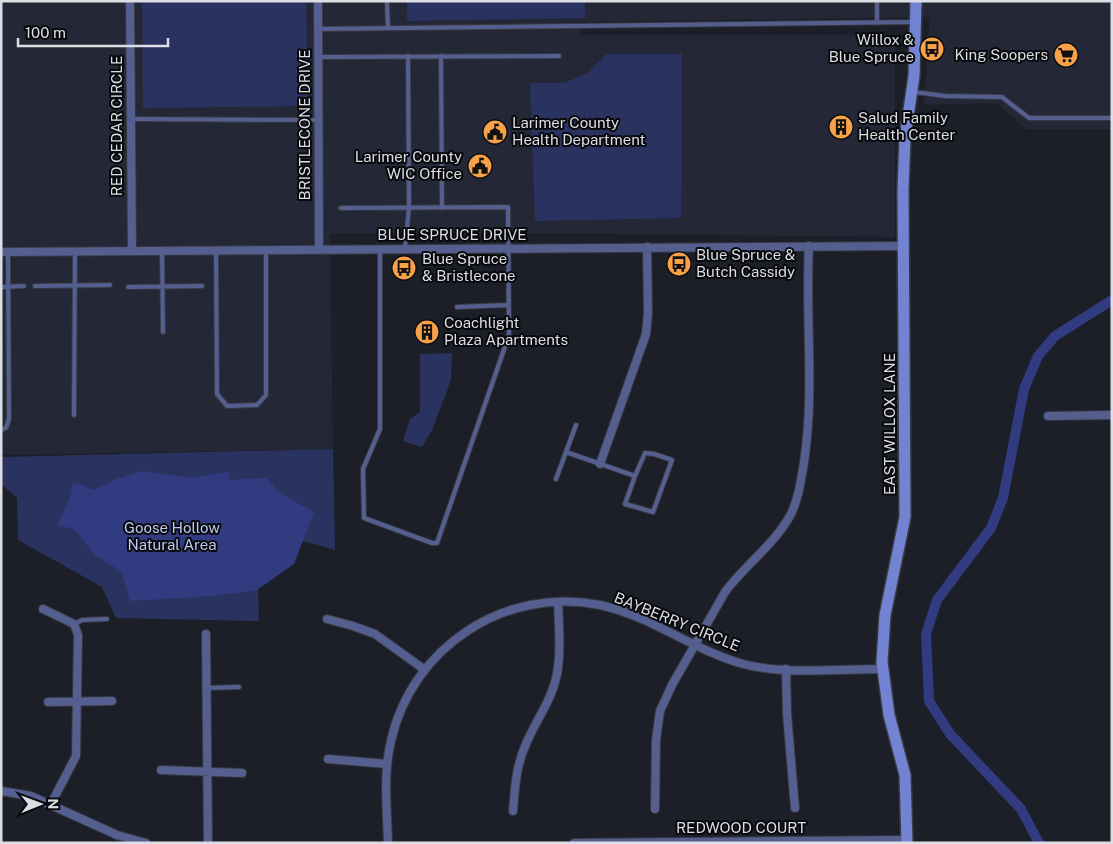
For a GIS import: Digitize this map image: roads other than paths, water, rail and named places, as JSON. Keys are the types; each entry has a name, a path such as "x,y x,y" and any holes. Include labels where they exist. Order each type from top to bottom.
{"main road":[{"name":"EAST WILLOX LANE","path":"907,841 905,775 889,715 883,669 885,615 905,517 903,190 905,146 914,76 916,1"}],"street":[{"name":"RED CEDAR CIRCLE","path":"130,1 132,251"},
{"name":"BRISTLECONE DRIVE","path":"318,1 319,250"},
{"path":"655,809 656,740 660,711 668,691 725,592 783,526 791,514 800,490 809,431 809,246"},
{"name":"BLUE SPRUCE DRIVE","path":"5,252 903,246"},
{"path":"600,464 646,334 648,313 647,247"},
{"path":"1048,416 1112,415"},
{"path":"513,811 520,758 549,699 557,675 560,646 558,602"},
{"name":"BAYBERRY CIRCLE","path":"388,843 387,764 390,742 404,702 418,677 448,645 484,620 505,612 530,605 558,602 592,604 621,611 694,645 744,664 764,668 786,669 883,669"},
{"path":"43,609 74,624 78,635 76,756 51,804"},
{"path":"327,619 375,634 425,670"},
{"path":"206,634 208,843"},
{"path":"786,669 787,714 795,808"},
{"path":"48,702 112,701"},
{"path":"328,759 387,764"},
{"path":"161,770 242,773"},
{"path":"1,791 31,796 117,835 146,843"},
{"name":"REDWOOD COURT","path":"574,843 907,841"}],"lane":[{"path":"388,1 388,28"},
{"path":"877,1 877,22"},
{"path":"318,29 916,22"},
{"path":"405,249 409,208 408,56"},
{"path":"441,56 442,208"},
{"path":"318,57 559,56"},
{"path":"912,92 946,96 1002,97 1029,118 1112,118"},
{"path":"131,120 318,120"},
{"path":"341,208 508,207 509,336 437,543 432,543 364,518 363,469 380,429 380,249"},
{"path":"216,250 217,394 227,406 257,406 266,395 266,250"},
{"path":"74,415 75,251"},
{"path":"162,251 163,332"},
{"path":"1,430 6,428 9,419 8,287 5,252"},
{"path":"35,286 110,285"},
{"path":"1,287 24,286"},
{"path":"128,287 202,286"},
{"path":"457,307 508,305"},
{"path":"556,479 576,425"},
{"path":"566,452 635,476"},
{"path":"645,453 672,460 653,512 625,504 635,476 645,453"},
{"path":"74,624 82,620 106,619"},
{"path":"206,688 239,687"}],"waterway":[{"path":"1039,843 1021,809 950,734 929,701 926,634 937,600 991,528 1003,498 1024,389 1038,356 1055,336 1112,300"}],"place":[{"name":"Willox & Blue Spruce","path":"932,49"},
{"name":"King Soopers","path":"1066,55"},
{"name":"Salud Family Health Center","path":"841,127"},
{"name":"Larimer County Health Department","path":"495,132"},
{"name":"Larimer County WIC Office","path":"480,166"},
{"name":"Blue Spruce & Butch Cassidy","path":"679,264"},
{"name":"Blue Spruce & Bristlecone","path":"404,268"},
{"name":"Coachlight Plaza Apartments","path":"427,332"}],"park label":[{"name":"Goose Hollow Natural Area","path":"172,536"}]}
